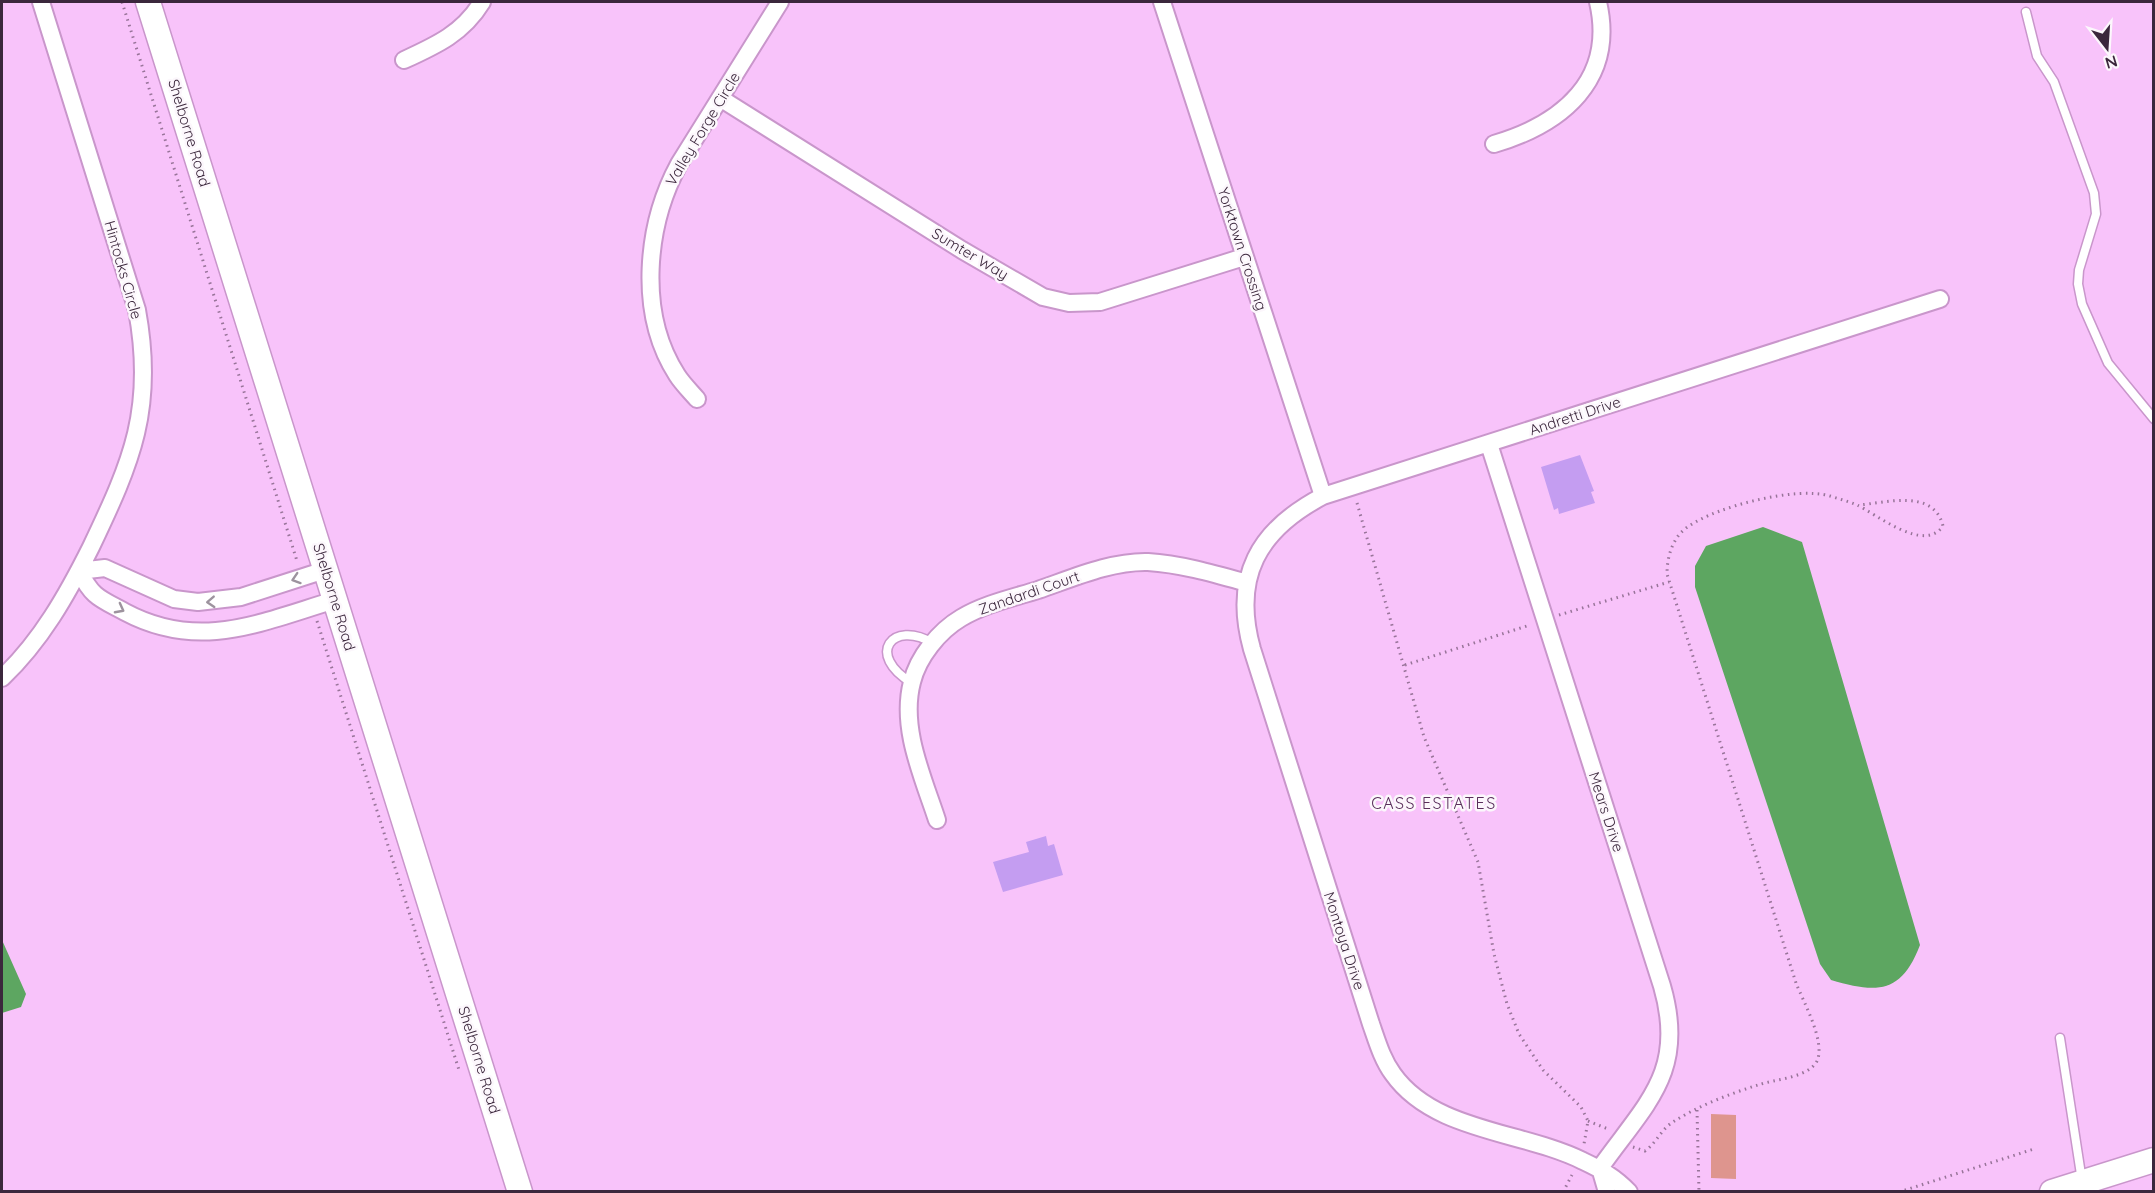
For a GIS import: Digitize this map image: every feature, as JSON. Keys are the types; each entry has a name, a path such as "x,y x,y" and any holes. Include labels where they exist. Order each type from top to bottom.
{"street":[{"name":"Hintocks Circle","path":"2,678 43,632 79,571 129,464 141,410 143,357 141,334 131,289 41,2"},
{"name":"Shelborne Road","path":"148,2 520,1191"},
{"path":"404,60 453,36 466,24 482,2"},
{"name":"Valley Forge Circle","path":"697,399 677,375 662,346 654,314 651,266 658,219 670,181 780,2"},
{"name":"Yorktown Crossing","path":"1162,2 1323,496"},
{"path":"1494,144 1534,130 1563,112 1577,97 1587,81 1599,51 1602,19 1598,2"},
{"name":"Sumter Way","path":"720,98 962,250 1043,297 1069,303 1100,302 1244,257"},
{"name":"Andretti Drive","path":"1247,583 1253,562 1274,530 1301,508 1323,496 1940,299"},
{"name":"Mears Drive","path":"1489,444 1666,1003 1671,1044 1666,1066 1649,1102 1600,1168"},
{"name":"Zandardi Court","path":"937,820 911,735 909,712 912,683 933,643 960,618 983,607 1120,564 1166,564 1247,583"},
{"path":"325,570 241,597 198,603 174,599 105,568 79,571 91,594 138,619 176,630 200,633 244,628 334,600"},
{"name":"Montoya Drive","path":"1247,583 1245,619 1252,649 1371,1024 1387,1065 1411,1094 1433,1111 1579,1159 1600,1168 1629,1191"},
{"path":"2052,1191 2154,1160"},
{"path":"1600,1168 1608,1191"}],"lane":[{"path":"2026,12 2037,56 2054,82 2094,193 2096,214 2079,270 2078,284 2082,304 2108,363 2154,419"},
{"path":"912,683 896,673 888,663 888,647 898,637 912,633 933,643"},
{"path":"2060,1038 2082,1182"}],"path":[{"path":"1352,488 1424,737 1478,862 1494,954 1509,1012 1519,1034 1543,1070 1576,1101 1588,1121 1586,1138 1579,1159 1563,1191"},
{"path":"1588,1121 1605,1127 1637,1150 1645,1151 1669,1125 1697,1110 1756,1085 1803,1073 1816,1062 1819,1053 1817,1036 1796,982 1667,567 1676,540 1688,526 1731,508 1804,492 1829,496 1859,506 1883,521 1914,534 1934,534 1943,526 1935,513 1916,501 1896,500 1859,506"},
{"path":"1697,1110 1699,1191"},
{"path":"1899,1191 2034,1149"}],"shaded area":[{"path":"1763,527 1802,542 1920,945 1913,961 1904,973 1885,986 1861,987 1831,980 1820,964 1695,587 1695,566 1706,546"},
{"path":"2,940 26,994 21,1007 2,1013"},
{"path":"1711,1114 1736,1115 1736,1179 1711,1178"}],"building":[{"path":"1580,455 1594,491 1591,492 1595,503 1559,514 1558,508 1554,510 1541,467"},
{"path":"1046,836 1048,846 1054,844 1063,875 1003,892 993,862 1029,852 1026,842"}],"district":[{"name":"CASS ESTATES","path":"1434,803"}]}
